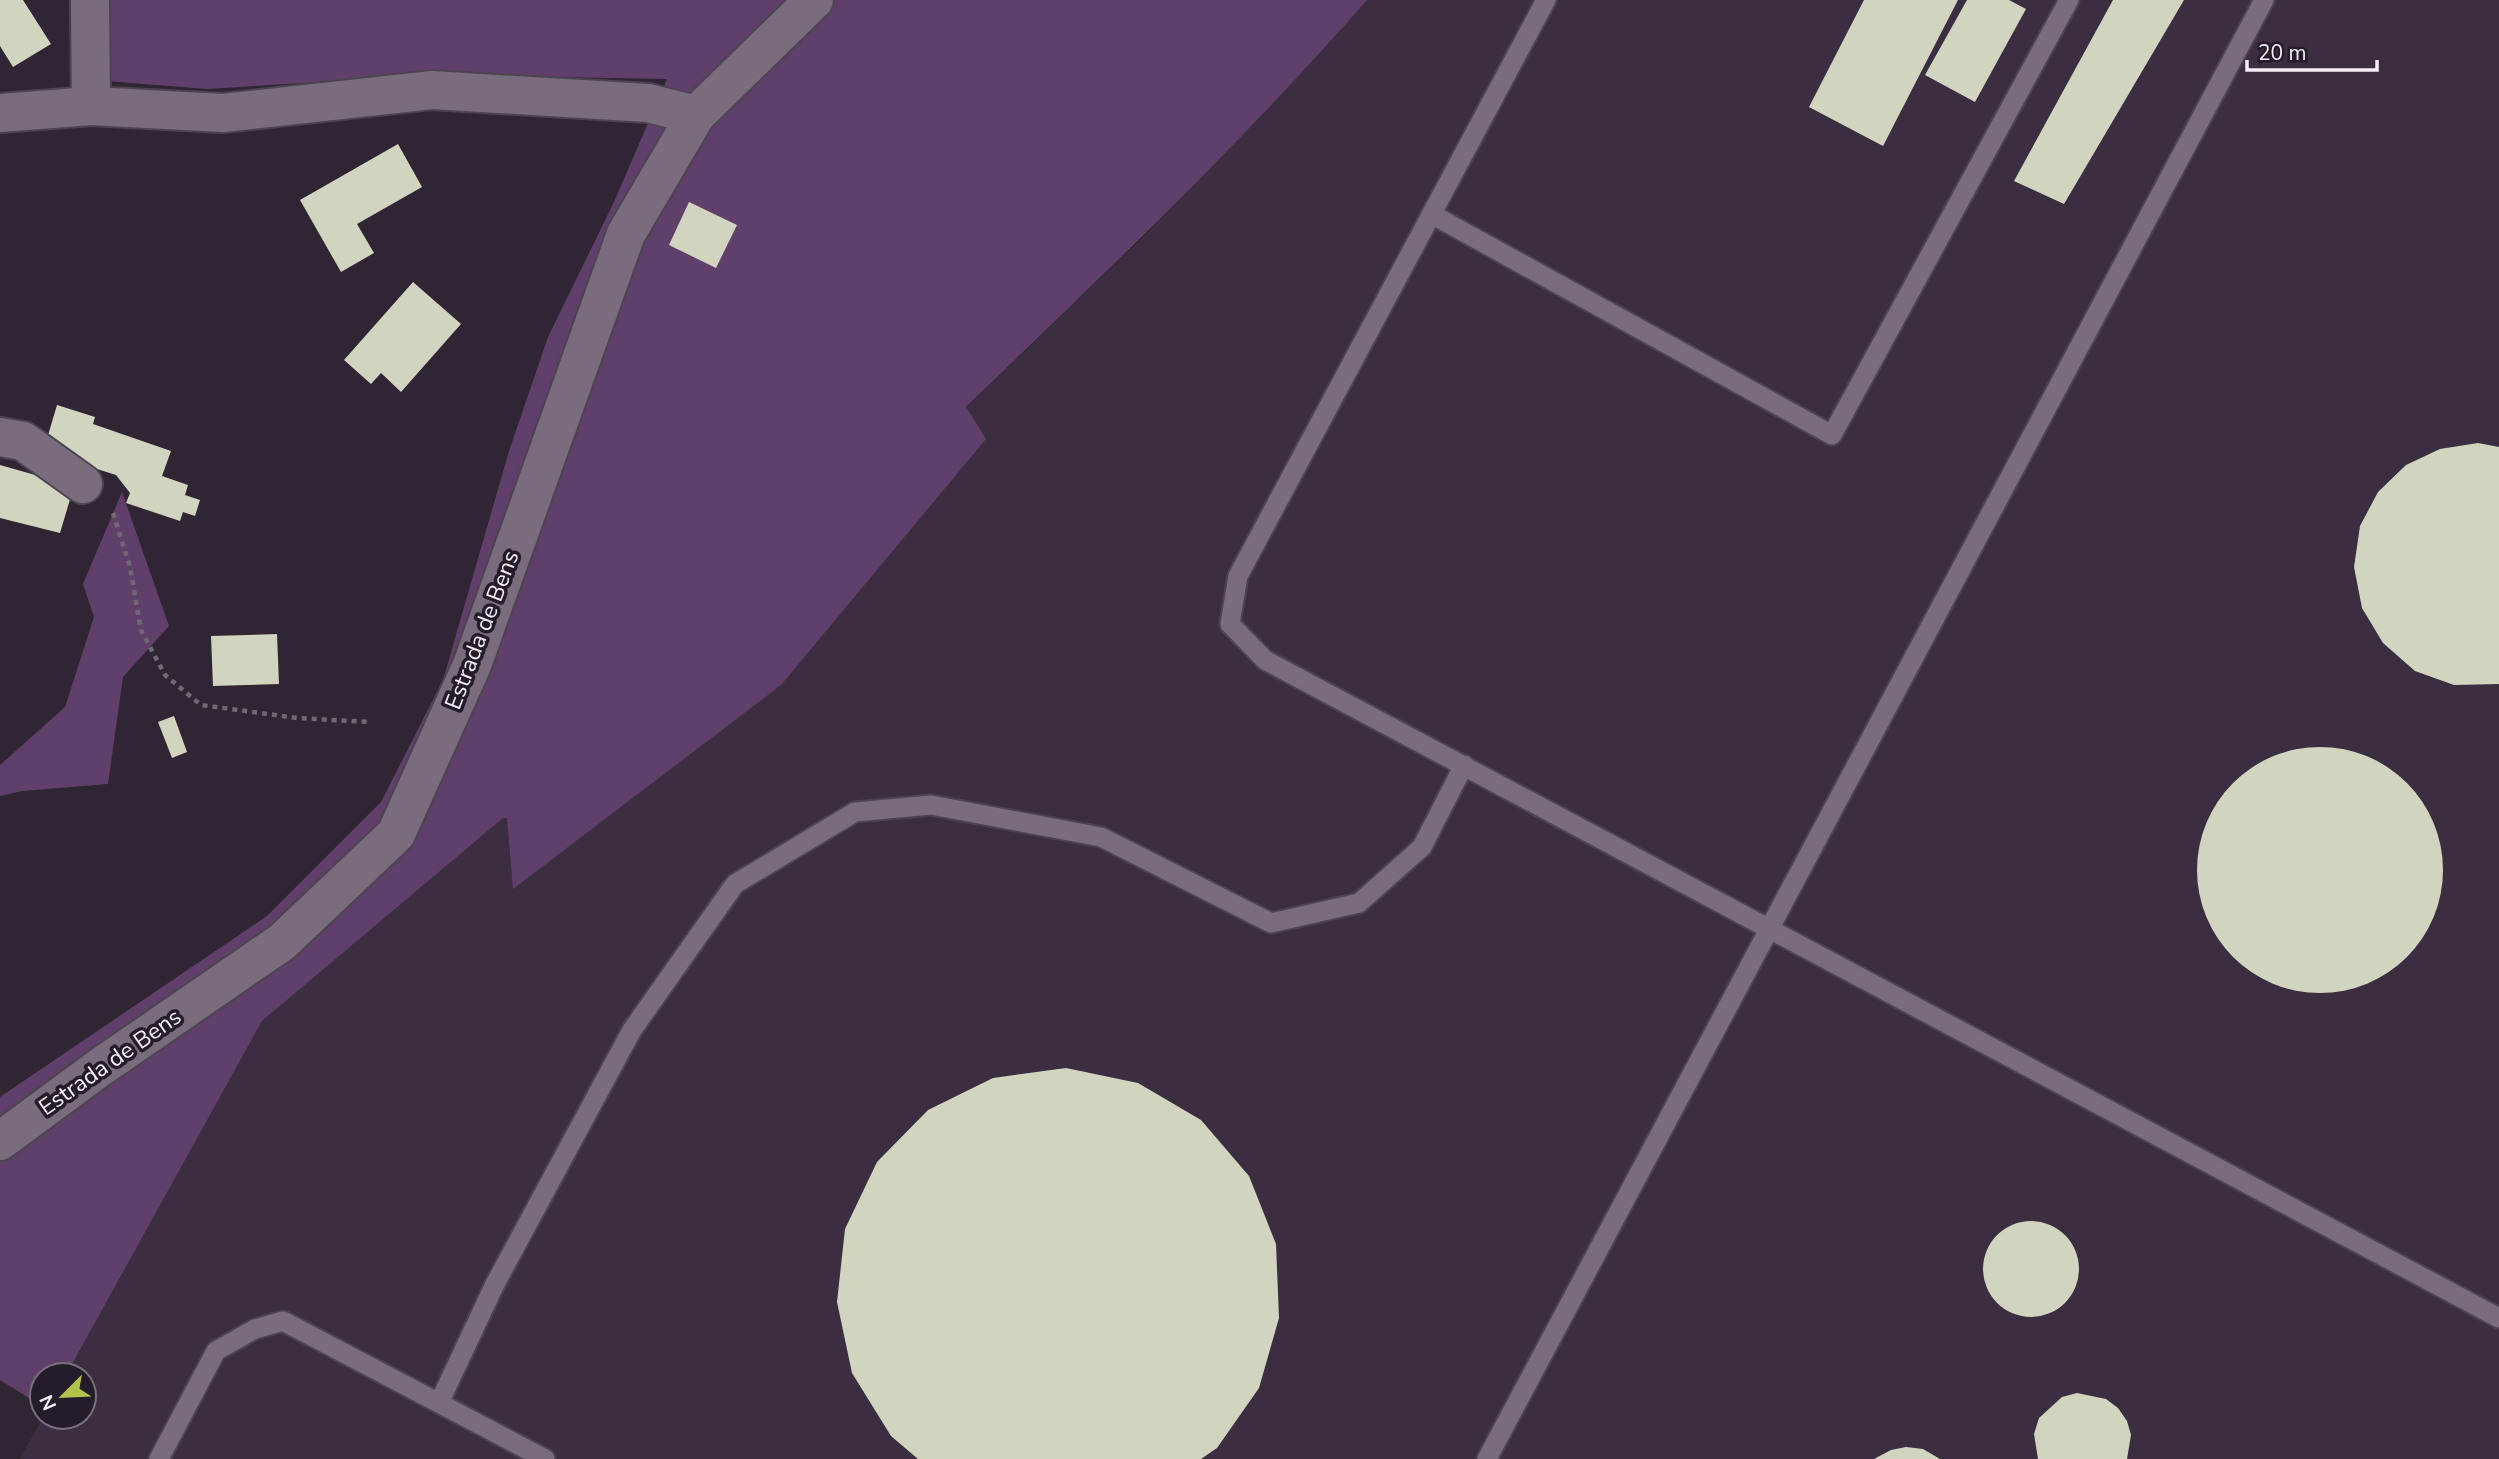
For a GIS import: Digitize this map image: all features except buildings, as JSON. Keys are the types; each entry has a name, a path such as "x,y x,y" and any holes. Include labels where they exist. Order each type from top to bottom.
{"street":[{"path":"89,0 91,106"},
{"name":"Estrada de Bens","path":"0,1141 99,1068 282,942 396,834 472,665 626,234 696,115 814,0"},
{"path":"0,113 91,106 223,113 432,90 648,103 696,115"},
{"path":"0,437 23,441 83,484"}],"lane":[{"path":"1546,0 1238,576 1230,624 1265,660 2499,1318"},
{"path":"1433,215 1832,435 2069,0"},
{"path":"1487,1459 2264,0"},
{"path":"439,1403 495,1284 632,1030 735,884 855,812 931,805 1101,837 1271,923 1359,903 1422,847 1464,765"},
{"path":"159,1459 216,1351 255,1329 283,1321 545,1459"}],"path":[{"path":"83,484 109,503 130,567 141,630 164,675 201,705 297,719 369,722"}],"shaded area":[{"path":"107,0 1367,0 1221,157 966,407 986,439 781,685 513,889 507,818 503,818 262,1021 74,1361 28,1361 28,1397 0,1380 0,1097 267,916 381,802 443,680 509,451 548,337 614,202 667,79 434,75 207,89 106,81"},
{"path":"1367,0 2499,0 2499,1459 20,1459 35,1431 98,1431 98,1361 74,1361 262,1021 503,818 966,408 1145,235 1321,52"},
{"path":"122,492 169,626 123,677 108,784 22,791 0,796 0,765 65,707 94,617 83,584"}]}
